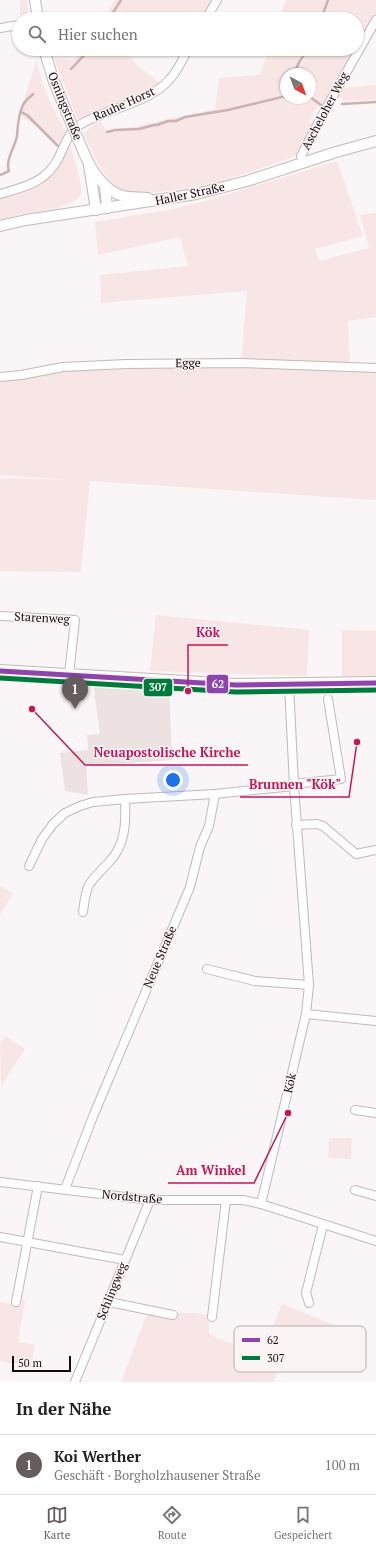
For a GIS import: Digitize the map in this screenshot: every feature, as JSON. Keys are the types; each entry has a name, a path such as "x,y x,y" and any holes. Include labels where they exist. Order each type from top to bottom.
{"main road":[{"path":"0,671 228,685 376,683"}],"street":[{"path":"35,0 37,12"},
{"path":"210,12 216,0"},
{"name":"Ascheloher Weg","path":"364,41 376,20"},
{"path":"0,28 12,26"},
{"name":"Osningstraße","path":"46,56 53,79 88,163 96,210"},
{"name":"Rauhe Horst","path":"0,194 31,185 42,179 54,166 68,137 75,128 86,121 138,100 161,88 177,71 184,56"},
{"name":"Ascheloher Weg","path":"302,162 301,156 321,116 355,56"},
{"name":"Haller Straße","path":"0,226 26,220 196,194 247,181 302,162 376,141"},
{"name":"Osningstraße","path":"88,163 105,186 115,193 124,197 162,200"},
{"path":"105,186 107,208"},
{"name":"Egge","path":"0,377 21,375 63,367 126,364 242,363 376,368"},
{"name":"Starenweg","path":"0,616 75,620 69,675"},
{"name":"Kök","path":"261,1204 306,1014 308,984 296,825 289,684"},
{"path":"29,866 42,839 53,824 65,813 93,802 215,794 341,779 328,699"},
{"name":"Neue Straße","path":"65,1189 94,1114 190,887 200,848 209,826 215,794"},
{"path":"83,912 87,889 92,881 113,858 121,841 125,828 125,799"},
{"path":"296,825 317,824 323,826 356,854 376,850"},
{"path":"207,969 255,981 308,984"},
{"path":"306,1014 376,1021"},
{"path":"355,1110 376,1113"},
{"name":"Nordstraße","path":"0,1182 150,1200 242,1200 261,1204 376,1241"},
{"path":"16,1302 38,1186"},
{"path":"355,1190 376,1196"},
{"name":"Schlingweg","path":"75,1382 150,1200"},
{"path":"212,1317 226,1200"},
{"path":"309,1303 306,1293 324,1225"},
{"path":"0,1237 125,1260"},
{"path":"109,1302 173,1315"}],"shaded area":[{"path":"20,0 27,0 27,12 20,12"},
{"path":"115,0 214,0 206,12 107,12"},
{"path":"286,0 326,0 322,12 282,12"},
{"path":"329,0 376,0 376,15 364,36 364,12 325,12"},
{"path":"77,56 130,56 138,66 161,84 146,94 80,121 76,116 54,58 74,60"},
{"path":"267,56 302,56 295,68 280,68 280,104 316,104 316,68 299,68 306,56 353,56 322,108 318,106 309,121 314,124 297,156 222,180 183,189 163,192 128,193 117,188 105,175 83,133 100,120 106,131 127,128 215,109 219,78 260,75"},
{"path":"37,60 44,87 64,129 79,174 81,184 80,196 73,202 59,208 22,214 0,220 0,198 42,184 58,167 66,148 19,114"},
{"path":"376,85 376,100 343,101 340,97 335,97 340,88"},
{"path":"337,161 363,236 315,249 319,261 369,248 360,215 376,213 376,317 348,321 350,364 241,361 247,291 101,303 100,275 188,266 180,237 98,255 95,222 167,210 205,201"},
{"path":"126,367 241,367 376,373 376,500 90,481 81,572 0,571 0,478 69,480 0,475 0,380 64,371"},
{"path":"156,615 309,630 307,676 150,671"},
{"path":"342,630 376,631 376,676 342,676"},
{"path":"93,684 169,689 172,760 86,766 88,795 65,791 60,753 88,750 87,735 100,734"},
{"path":"0,886 13,893 0,915"},
{"path":"5,1036 25,1049 1,1086 0,1044"},
{"path":"329,1138 352,1138 351,1159 328,1158"},
{"path":"23,1300 25,1300 18,1342 35,1345 31,1367 0,1361 0,1302 21,1306"},
{"path":"282,1304 337,1326 273,1326"},
{"path":"177,1313 209,1315 209,1334 234,1345 234,1372 279,1372 276,1375 274,1382 121,1382 147,1314 175,1320"}],"waterway":[{"path":"113,12 121,0"},
{"path":"324,12 328,0"},
{"path":"71,69 83,56"},
{"path":"296,68 304,56"},
{"path":"0,175 9,171 8,162 17,136 18,120 21,109 33,94"},
{"path":"107,132 115,130 139,129 168,121 176,121 185,117 228,110 280,97"},
{"path":"316,101 321,105"},
{"path":"342,104 376,102"},
{"path":"21,112 27,115 58,146"}],"transit line":[{"name":"62","path":"0,671 236,685 376,683"},
{"name":"307","path":"0,678 236,692 376,690"}],"place":[{"name":"Kök","path":"188,691"},
{"name":"Neuapostolische Kirche","path":"32,709"},
{"name":"Koi Werther","path":"75,709"},
{"name":"Brunnen \"Kök\"","path":"357,742"},
{"name":"Am Winkel","path":"288,1113"}]}
